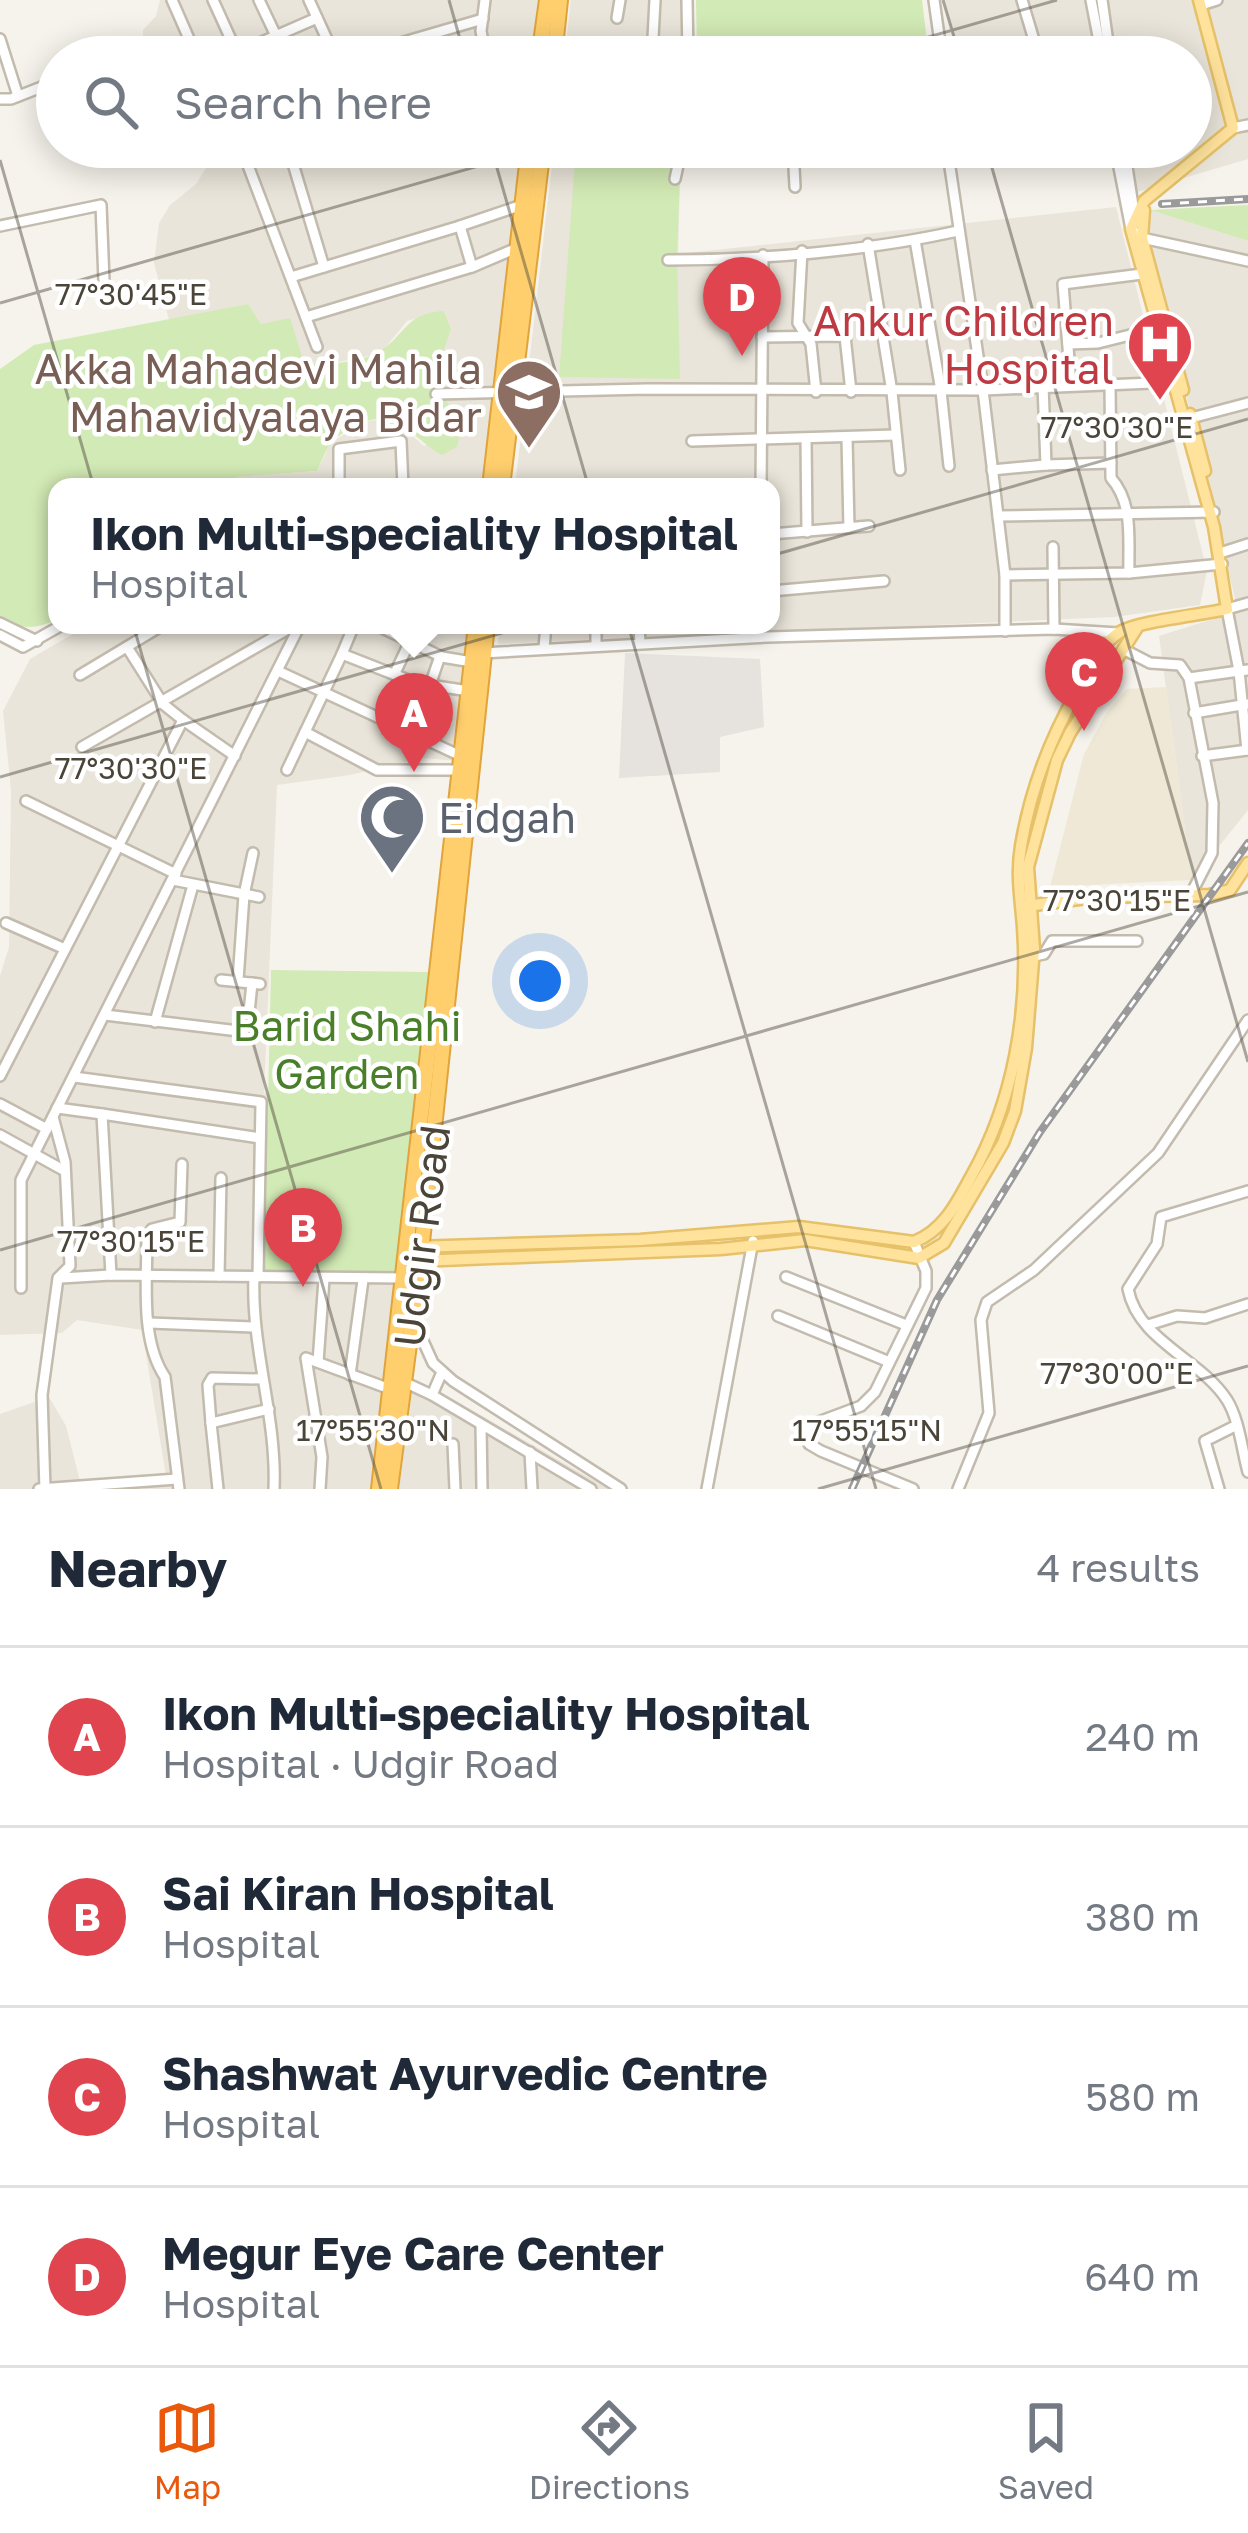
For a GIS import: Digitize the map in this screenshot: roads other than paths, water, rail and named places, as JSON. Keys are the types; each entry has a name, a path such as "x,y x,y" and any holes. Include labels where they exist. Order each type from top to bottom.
{"highway":[{"path":"542,36 547,0"},
{"path":"556,36 560,0"},
{"path":"524,246 527,168"},
{"path":"492,478 539,168"},
{"path":"502,478 506,394"},
{"name":"Udgir Road","path":"379,1489 412,1310 413,1254 478,658 477,634"},
{"name":"Udgir Road","path":"467,765 469,691 485,634"},
{"name":"Udgir Road","path":"390,1489 403,1278 413,1254"}],"main road":[{"path":"1200,3 1209,36"},
{"path":"1212,48 1233,128 1212,145"},
{"path":"413,1254 805,1240 919,1258 944,1243 1003,1143 1015,1111 1034,956 1021,847 1050,745 1099,655 1118,633 1227,609 1191,418 1142,274 1138,228 1144,201 1184,168"},
{"path":"1138,228 1211,512"},
{"path":"413,1254 800,1227 914,1242 931,1235 943,1224 996,1132 1023,999 1028,867 1057,760 1138,626"},
{"path":"1026,906 1094,897 1209,896 1230,890 1248,863"}],"street":[{"path":"172,0 188,36"},
{"path":"213,0 227,36"},
{"path":"259,0 277,35 317,17"},
{"path":"309,0 325,36"},
{"path":"484,36 485,0"},
{"path":"617,18 620,0"},
{"path":"653,36 656,0"},
{"path":"687,0 688,36"},
{"path":"934,0 939,36"},
{"path":"1022,0 1032,36"},
{"path":"1091,0 1100,36"},
{"path":"1102,0 1103,36"},
{"path":"1200,3 1217,0"},
{"path":"424,36 483,19"},
{"path":"0,39 10,98 0,109"},
{"path":"1233,128 1248,125"},
{"path":"248,168 317,347"},
{"path":"293,168 324,267"},
{"path":"675,179 677,168"},
{"path":"794,168 795,187"},
{"path":"950,168 998,516 1005,631"},
{"path":"1124,168 1138,228 1248,262"},
{"path":"291,277 523,204"},
{"path":"0,226 101,206 104,281"},
{"path":"460,226 472,267"},
{"path":"668,260 915,240 958,231"},
{"path":"915,240 949,466"},
{"path":"868,244 892,392 899,470"},
{"path":"306,317 472,267 524,246"},
{"path":"802,251 798,323 812,344 816,392"},
{"path":"761,478 763,255"},
{"path":"1071,385 1063,284 1142,274"},
{"path":"1068,344 1098,343 1157,328"},
{"path":"762,337 845,336 851,392"},
{"path":"436,394 646,389 983,391 1177,381"},
{"path":"1043,385 1046,465"},
{"path":"1110,385 1111,478 1124,492 1129,573"},
{"path":"1191,418 1248,403"},
{"path":"692,441 896,435"},
{"path":"847,438 849,528"},
{"path":"806,439 807,532"},
{"path":"339,478 339,449 400,441 403,478"},
{"path":"992,470 1111,464"},
{"path":"998,516 1211,512"},
{"path":"780,534 869,526"},
{"path":"1005,575 1129,573 1221,559 1248,544"},
{"path":"1054,547 1054,629"},
{"path":"780,590 884,581"},
{"path":"1202,756 1247,750 1244,670 1227,609 1248,604"},
{"path":"0,623 38,640"},
{"path":"780,631 1054,629 1118,633"},
{"path":"0,635 23,647 48,634"},
{"path":"80,675 149,634"},
{"path":"82,747 283,634"},
{"path":"21,1288 21,1180 294,634"},
{"path":"287,770 350,634"},
{"path":"395,634 440,656 478,658 544,648 750,634"},
{"path":"544,648 545,634"},
{"path":"596,634 596,646"},
{"path":"639,634 640,644"},
{"path":"680,634 680,641"},
{"path":"719,634 719,639"},
{"path":"395,673 410,641"},
{"path":"127,647 163,704 235,756"},
{"path":"1124,649 1150,663 1180,665 1189,678 1213,803 1212,853 1191,894"},
{"path":"342,654 416,683 469,691"},
{"path":"413,735 440,656"},
{"path":"1189,678 1244,670"},
{"path":"278,671 467,765"},
{"path":"1194,712 1245,704"},
{"path":"0,1076 183,720"},
{"path":"305,732 376,770 467,765"},
{"path":"26,801 194,885 259,898"},
{"path":"238,980 244,895 254,853"},
{"path":"155,1022 194,885"},
{"path":"6,923 65,949"},
{"path":"1034,956 1044,954 1055,940 1137,940"},
{"path":"105,1015 247,1032 256,984 221,980"},
{"path":"958,1489 989,1413 981,1320 987,1303 1034,1270 1158,1153 1248,1020"},
{"path":"74,1077 261,1102 253,1328 276,1448 274,1489"},
{"path":"0,1104 47,1129"},
{"path":"55,1113 102,1114 260,1138"},
{"path":"55,1113 65,1171 70,1266 58,1278 42,1395 43,1488 178,1484 165,1377 156,1364 150,1323 147,1233 178,1224 182,1218 182,1165"},
{"path":"102,1114 110,1275"},
{"path":"0,1136 65,1171"},
{"path":"219,1276 221,1178"},
{"path":"1248,1191 1161,1217 1157,1244 1128,1289 1131,1302 1148,1325 1224,1396 1248,1472"},
{"path":"706,1489 753,1231"},
{"path":"913,1489 888,1485 809,1444 806,1436 813,1424 861,1406 874,1392 926,1288 926,1271 914,1242"},
{"path":"786,1277 906,1325"},
{"path":"58,1278 403,1278"},
{"path":"318,1363 324,1279"},
{"path":"350,1375 362,1280"},
{"path":"1148,1325 1177,1316 1204,1318 1248,1304"},
{"path":"412,1310 415,1328 442,1372 621,1489"},
{"path":"778,1316 887,1360"},
{"path":"150,1323 253,1328"},
{"path":"320,1489 322,1457 306,1358 350,1375 432,1395 589,1488"},
{"path":"432,1395 442,1372"},
{"path":"218,1489 208,1385 212,1378 262,1379"},
{"path":"211,1423 268,1409"},
{"path":"481,1425 482,1489"},
{"path":"1219,1489 1205,1441 1235,1426"},
{"path":"453,1444 455,1489"},
{"path":"530,1452 532,1489"}],"railway":[{"path":"1162,204 1248,199"},
{"path":"852,1489 937,1300 1040,1132 1248,843"}],"place":[{"name":"Megur Eye Care Center","path":"742,356"},
{"name":"Ankur Children Hospital","path":"1160,403"},
{"name":"Akka Mahadevi Mahila Mahavidyalaya Bidar","path":"529,451"},
{"name":"Shashwat Ayurvedic Centre","path":"1084,731"},
{"name":"Ikon Multi-speciality Hospital","path":"414,772"},
{"name":"Eidgah","path":"392,876"},
{"name":"Sai Kiran Hospital","path":"303,1287"}],"park label":[{"name":"Barid Shahi Garden","path":"347,1049"}]}
